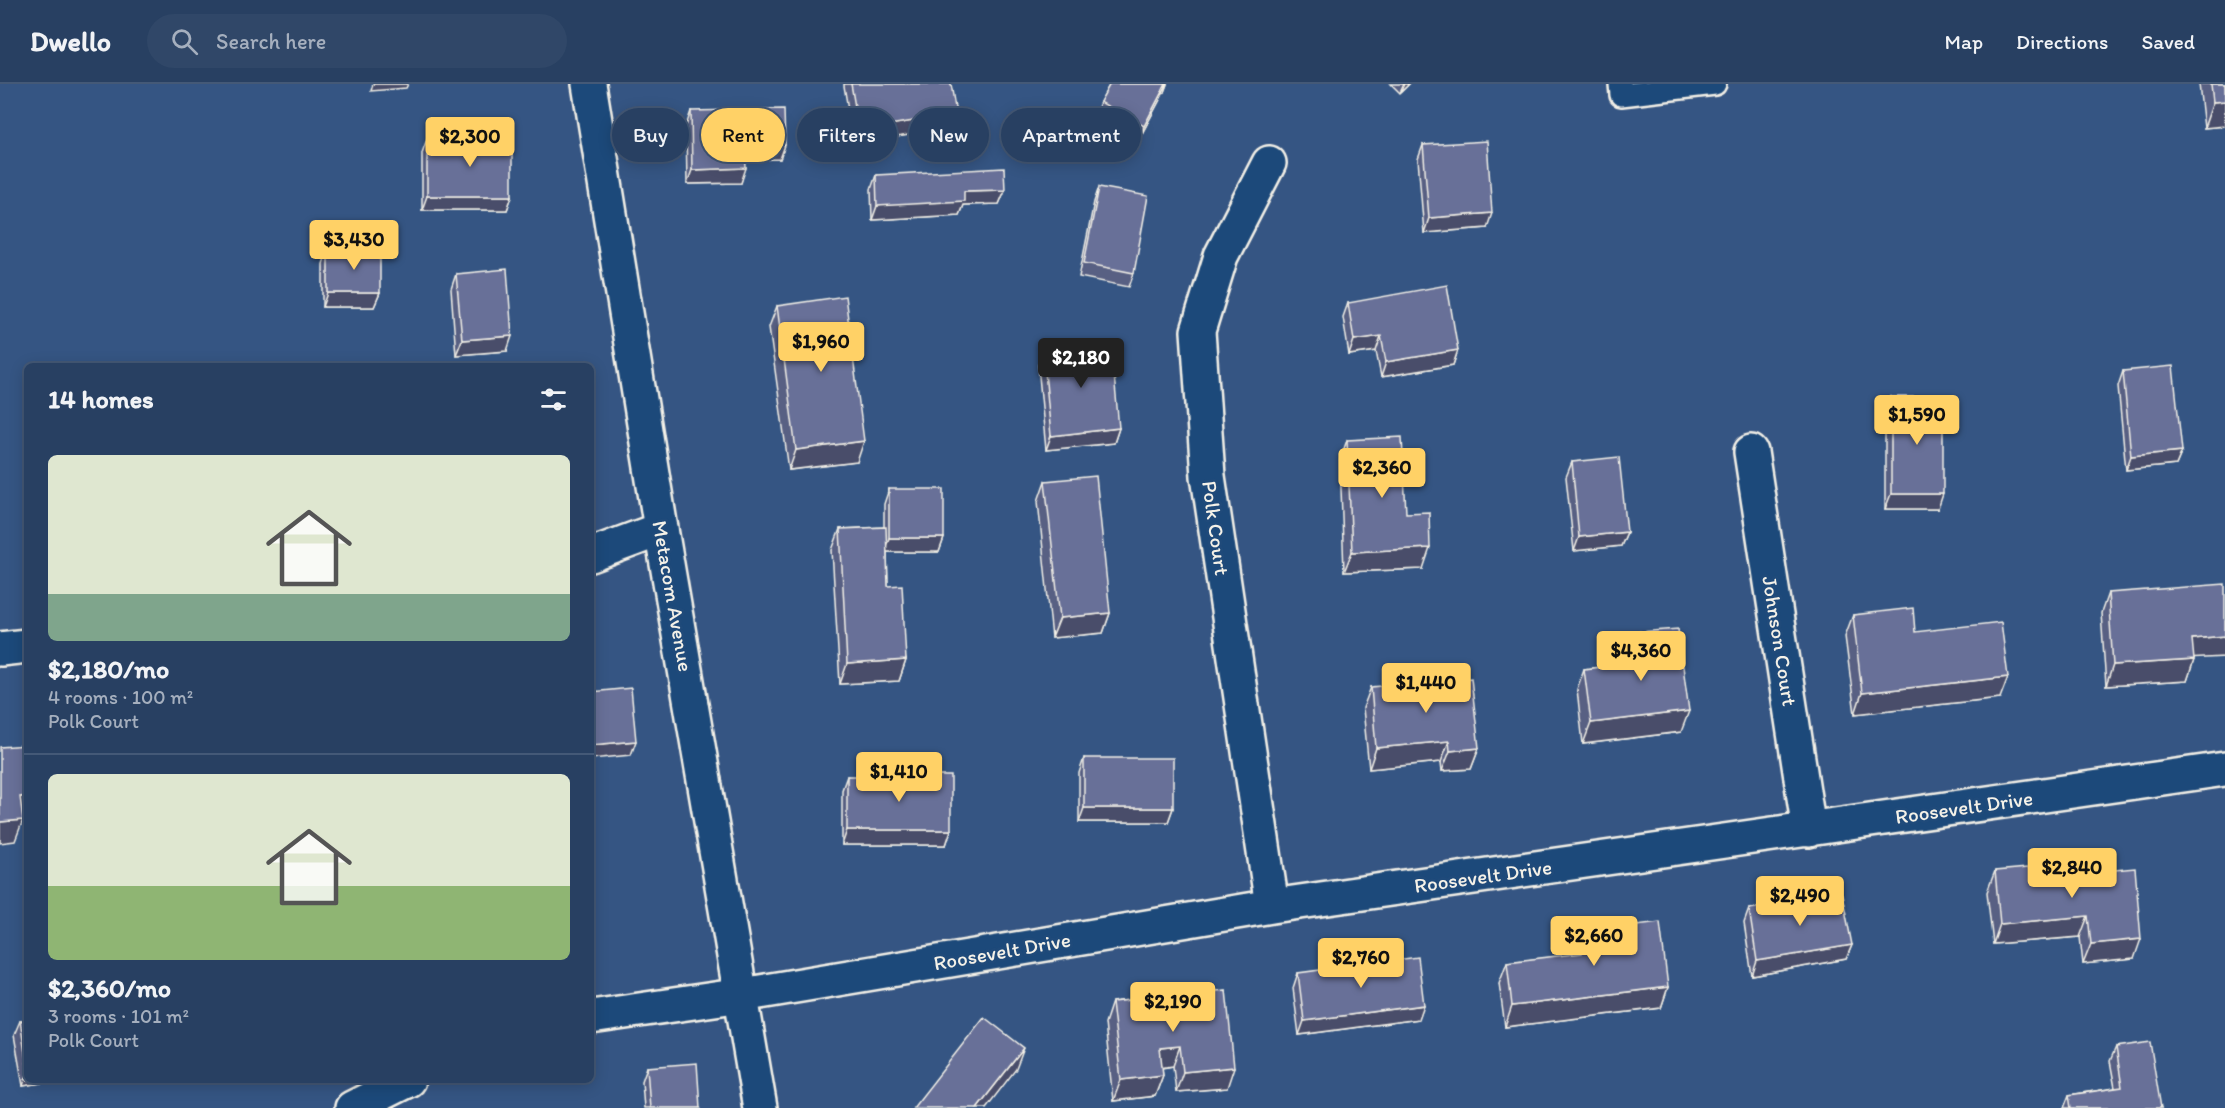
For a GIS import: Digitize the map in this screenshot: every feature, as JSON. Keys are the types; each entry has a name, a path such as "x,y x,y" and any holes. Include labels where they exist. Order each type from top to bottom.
{"street":[{"name":"Metacom Avenue","path":"589,84 661,530 760,1108"},
{"name":"Polk Court","path":"1269,163 1221,256 1198,331 1208,476 1272,906"},
{"name":"Johnson Court","path":"1751,452 1809,830"},
{"path":"594,554 661,530"},
{"path":"0,649 24,646"},
{"name":"Roosevelt Drive","path":"594,1017 742,995 1272,906 2225,768"},
{"path":"352,1108 402,1083"}],"lane":[{"path":"1621,89 1715,84"}],"building":[{"path":"851,84 951,84 955,108 909,108 909,122 897,124 897,108 855,108"},
{"path":"1110,84 1166,84 1144,126 1141,124 1141,108 1111,108 1100,102"},
{"path":"2211,84 2225,84 2225,101 2213,102"},
{"path":"691,111 701,111 701,162 746,162 746,168 692,170"},
{"path":"427,139 512,139 512,196 427,196"},
{"path":"1487,141 1492,213 1429,218 1423,145"},
{"path":"1004,168 1005,190 964,191 964,201 877,206 876,175"},
{"path":"1099,187 1148,196 1134,273 1084,263"},
{"path":"328,249 380,249 380,293 328,293"},
{"path":"507,269 512,336 462,340 456,274"},
{"path":"1447,285 1458,350 1386,362 1381,336 1354,340 1348,303"},
{"path":"845,296 864,441 796,450 777,306"},
{"path":"1111,343 1119,428 1051,436 1043,350"},
{"path":"2173,366 2182,451 2131,456 2123,371"},
{"path":"1891,397 1943,397 1943,494 1891,494"},
{"path":"1402,437 1406,513 1429,512 1430,548 1352,552 1347,440"},
{"path":"1619,457 1627,532 1579,537 1572,462"},
{"path":"1096,476 1110,613 1060,618 1045,481"},
{"path":"889,489 944,489 944,538 889,538"},
{"path":"886,527 888,586 902,585 906,660 847,664 840,529"},
{"path":"2225,584 2225,636 2192,639 2194,660 2113,665 2108,593"},
{"path":"1913,608 1915,632 2001,622 2008,677 1862,693 1853,615"},
{"path":"1678,629 1689,711 1591,723 1584,669 1644,662 1640,632"},
{"path":"1471,678 1479,748 1450,751 1449,741 1376,748 1371,687"},
{"path":"631,688 636,741 594,745 594,692"},
{"path":"24,745 24,796 20,797 23,820 0,822 0,747"},
{"path":"1084,758 1173,758 1173,808 1084,808"},
{"path":"847,776 951,776 951,830 847,830"},
{"path":"2072,864 2073,874 2135,868 2141,939 2091,944 2088,916 2000,924 1995,871"},
{"path":"1842,894 1852,945 1757,961 1749,909"},
{"path":"1660,922 1668,987 1512,1006 1507,962 1582,953 1580,932"},
{"path":"1418,957 1424,1005 1304,1021 1298,973"},
{"path":"1226,990 1234,1067 1183,1072 1180,1046 1160,1048 1163,1075 1121,1080 1112,1002"},
{"path":"984,1017 1024,1048 977,1108 913,1108"},
{"path":"24,1020 24,1047 20,1021"},
{"path":"2150,1042 2161,1108 2071,1108 2069,1095 2122,1087 2116,1047"},
{"path":"697,1063 700,1108 650,1108 647,1067"}]}
